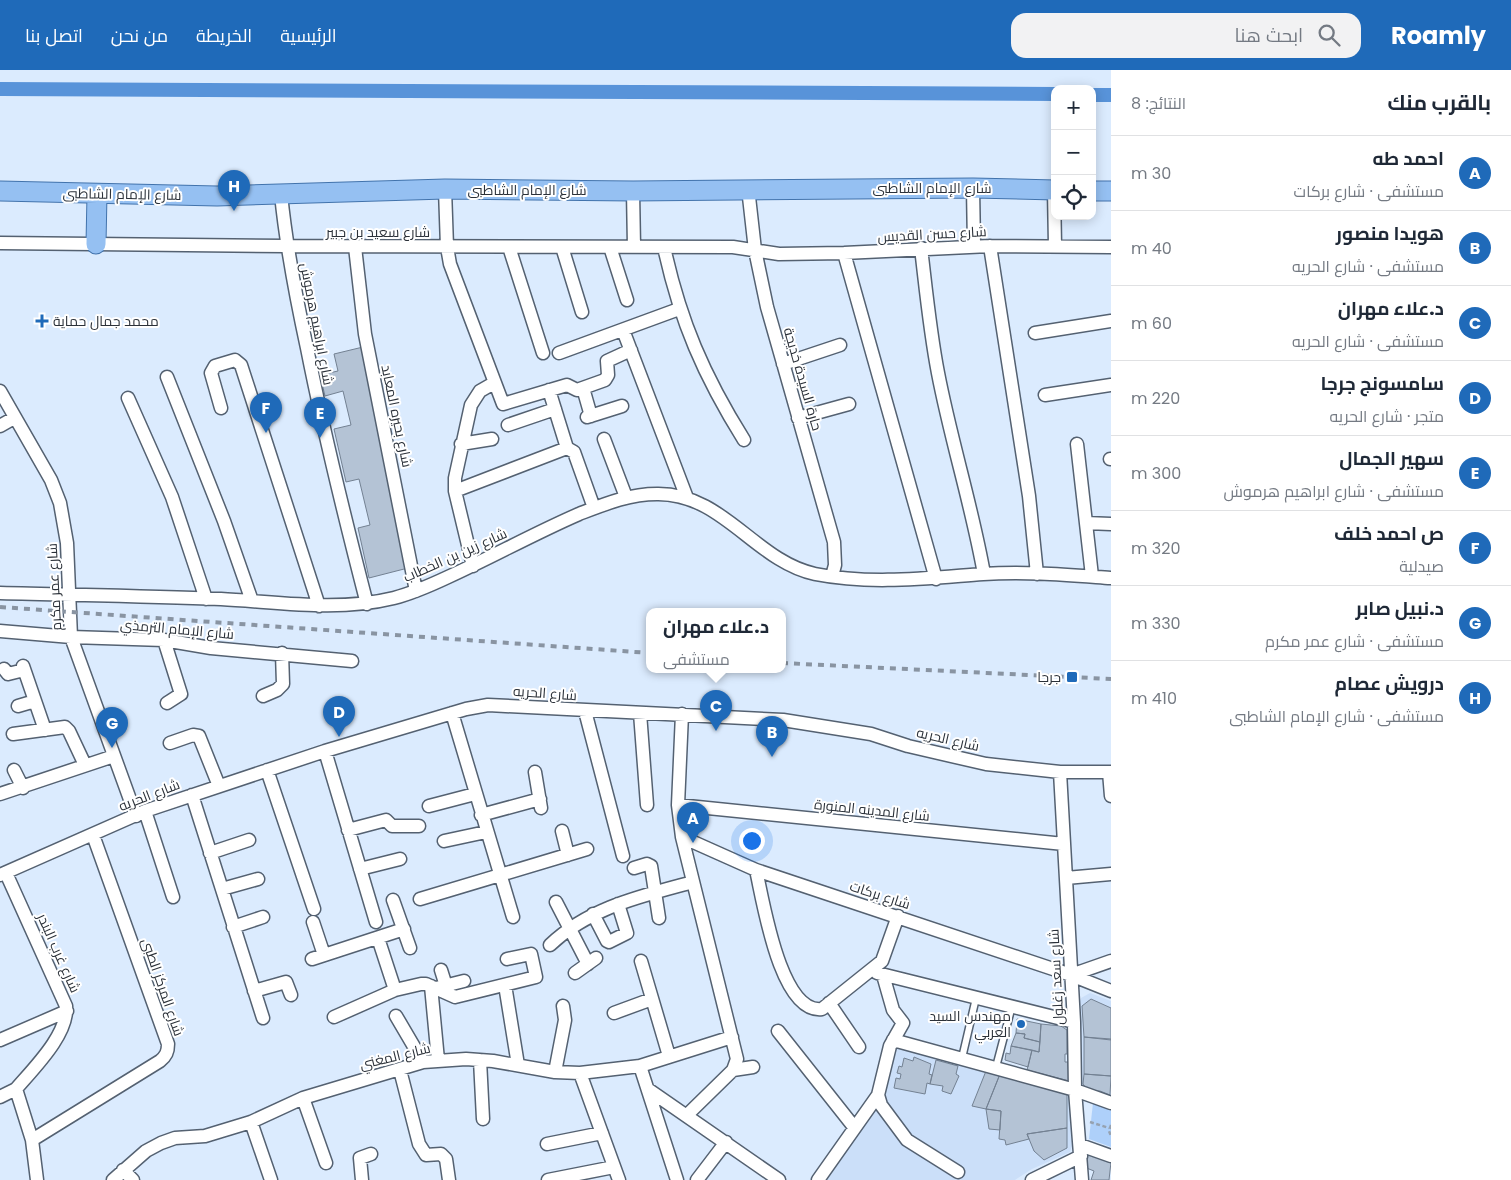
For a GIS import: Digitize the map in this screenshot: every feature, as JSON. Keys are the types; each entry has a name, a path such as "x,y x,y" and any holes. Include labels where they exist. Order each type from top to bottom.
{"main road":[{"name":"شارع الإمام الشاطبى","path":"0,191 163,196 446,189 633,191 748,188 973,188 1051,190"},
{"path":"1096,191 1111,191"},
{"path":"96,244 97,194"}],"street":[{"name":"حارة السيدة خديجة","path":"748,188 755,250 767,307 834,542 835,554 832,576"},
{"path":"973,188 974,246"},
{"path":"446,189 447,247 450,264 503,404 566,385 575,390 607,379 607,361 631,350"},
{"path":"633,191 634,248"},
{"name":"شارع ابراهيم هرموش","path":"281,194 286,246 336,485 367,604"},
{"path":"1055,220 1055,246"},
{"name":"شارع سعيد بن جبير","path":"0,243 354,247 733,247 755,250"},
{"name":"شارع حسن القديس","path":"755,250 778,254 844,253 974,246 1111,247"},
{"path":"990,246 1029,496 1037,574"},
{"name":"شارع بحيره المعابد","path":"354,247 365,334 416,591"},
{"path":"508,247 544,354"},
{"path":"562,247 582,312"},
{"path":"610,247 627,300"},
{"path":"664,247 679,309 708,377 744,440"},
{"path":"921,248 928,319 938,375 962,471 984,574"},
{"path":"844,253 936,579"},
{"path":"559,353 679,309"},
{"path":"1035,333 1111,321"},
{"path":"623,330 687,498"},
{"path":"783,364 840,345"},
{"path":"221,408 210,373 215,366 235,360 241,365 319,606"},
{"path":"167,377 224,521 252,601"},
{"path":"473,566 455,491 455,478 461,444 474,398 480,391 494,383"},
{"path":"1045,395 1111,385"},
{"path":"583,388 589,417 622,406"},
{"name":"شارع عمر مكرم","path":"0,390 14,418 51,480 60,503 65,522 71,637 114,756 140,813 173,897"},
{"path":"549,390 567,448 574,452 594,508"},
{"path":"128,398 172,498 206,599"},
{"path":"798,418 849,404"},
{"path":"508,425 555,409"},
{"path":"0,426 14,418"},
{"path":"604,438 626,497"},
{"path":"461,444 492,439"},
{"path":"1077,444 1092,576"},
{"path":"455,491 567,448"},
{"name":"شارع زين بن الخطاب","path":"0,593 206,599 319,606 367,604 416,591 594,508 626,497 660,494 687,498 715,510 784,562 807,572 832,576 888,580 936,579 984,574 1037,574 1111,578"},
{"path":"1086,523 1111,524"},
{"name":"شارع الإمام الترمذي","path":"0,631 71,637 164,640 211,648 282,653 352,661"},
{"path":"164,640 180,694 167,703"},
{"path":"263,696 277,690 283,684 282,653"},
{"path":"4,669 8,674 24,668 45,730"},
{"path":"18,706 35,701"},
{"name":"شارع الحريه","path":"3,874 93,836 140,813 192,795 325,751 466,709 497,705 783,720 838,727 986,764 1060,772 1110,772"},
{"path":"585,711 623,856"},
{"path":"640,713 646,805"},
{"path":"452,714 513,917"},
{"path":"682,714 678,805 682,837 737,1059 733,1070 687,1115"},
{"path":"13,734 67,728 85,765"},
{"path":"170,743 193,735 199,736 219,786"},
{"path":"325,751 376,922"},
{"path":"1,792 23,788 114,756"},
{"path":"14,770 23,788"},
{"path":"267,770 313,916 318,957 404,929"},
{"path":"481,815 541,804 535,772"},
{"name":"شارع سعد زغلول","path":"1060,772 1074,1022 1075,1090 1082,1180"},
{"path":"1110,772 1111,796"},
{"path":"430,806 475,794"},
{"path":"192,795 263,1018"},
{"name":"شارع المدينه المنورة","path":"678,805 1064,844"},
{"path":"348,830 386,820 392,826 419,826"},
{"path":"444,841 486,832"},
{"path":"562,832 568,855"},
{"name":"شارع المركز الطبى","path":"32,1140 160,1061 168,1051 168,1044 93,836"},
{"name":"شارع بركات","path":"682,837 756,870 898,916 1071,975 1111,991"},
{"path":"210,853 249,840"},
{"path":"420,899 587,849"},
{"path":"360,869 400,859"},
{"path":"634,868 647,864 651,866 659,918"},
{"path":"756,870 771,940 791,988 802,1003 814,1010 822,1009 871,972 882,961 898,916"},
{"name":"شارع غرب البندر","path":"3,874 64,997 67,1011 64,1025 54,1042 16,1089"},
{"path":"1066,878 1111,874"},
{"path":"222,889 258,879"},
{"path":"550,945 569,928 593,914 618,904 693,882"},
{"path":"393,900 410,948"},
{"path":"556,902 569,928 592,961 575,973"},
{"path":"593,914 607,942 610,942 627,934 618,904"},
{"path":"233,927 263,916"},
{"path":"378,938 395,990"},
{"path":"334,1018 395,990 426,984 438,987 456,997 536,976 532,954 506,959"},
{"path":"641,961 669,1056"},
{"path":"1071,975 1111,962"},
{"path":"438,1060 438,987 442,970"},
{"path":"871,972 1074,1022"},
{"path":"818,1180 878,1095 893,1040 903,1023 893,1010 884,975"},
{"path":"438,987 464,981"},
{"path":"254,991 286,982 291,995"},
{"path":"505,985 518,1065"},
{"path":"614,1013 652,999"},
{"path":"829,1003 859,1047"},
{"path":"554,1072 565,1020 563,1006"},
{"path":"0,1040 67,1011"},
{"path":"396,1016 423,1062"},
{"path":"778,1031 854,1127"},
{"name":"شارع المغني","path":"113,1180 146,1151 161,1143 175,1138 205,1136 251,1122 303,1098 423,1062 480,1060 554,1072 580,1073 640,1066 732,1037"},
{"path":"893,1040 996,1067 1075,1090 1111,1103"},
{"path":"480,1060 483,1119"},
{"path":"640,1066 677,1180"},
{"path":"733,1070 753,1067"},
{"path":"400,1070 419,1144 426,1156 441,1154 446,1159 449,1180"},
{"path":"580,1073 619,1180"},
{"path":"0,1097 16,1089 32,1140 37,1180"},
{"path":"649,1090 779,1180"},
{"path":"878,1095 885,1112 908,1140 958,1172"},
{"path":"303,1098 326,1163"},
{"path":"251,1122 271,1180"},
{"path":"547,1144 602,1133"},
{"path":"697,1180 726,1142"},
{"path":"1032,1180 1080,1150 1111,1156"},
{"path":"366,1178 360,1158 371,1154"},
{"path":"548,1180 578,1177 614,1167"},
{"path":"123,1170 133,1180"}],"lane":[{"path":"962,1058 976,998"},
{"path":"996,1067 1012,1006"}],"path":[{"path":"1090,1122 1109,1128"},
{"path":"1111,1124 1109,1128 1111,1136"}],"shaded area":[{"path":"1090,993 1111,1001 1111,1100 1086,1091 1082,1085 1079,1005 1081,998"},
{"path":"895,1047 1070,1090 1072,1146 1070,1152 1032,1169 1015,1180 824,1180 885,1091"},
{"path":"1093,1103 1111,1109 1111,1147 1089,1139"}],"building":[{"path":"363,347 408,568 369,578 358,528 370,525 359,479 346,482 334,429 351,425 343,391 325,396 320,375 338,371 334,354"},
{"path":"1091,999 1111,1008 1111,1040 1084,1037 1082,1006"},
{"path":"1017,1019 1041,1024 1040,1042 1024,1038 1025,1034 1016,1033"},
{"path":"1041,1024 1061,1026 1067,1030 1065,1062 1068,1062 1069,1081 1027,1070 1032,1050 1039,1052"},
{"path":"1016,1033 1025,1034 1024,1038 1040,1042 1039,1052 1011,1046"},
{"path":"1084,1037 1111,1039 1111,1076 1084,1074"},
{"path":"1011,1046 1032,1050 1028,1067 1005,1060 1006,1053 1010,1054"},
{"path":"914,1057 931,1064 929,1074 932,1075 930,1084 927,1083 925,1094 894,1088 896,1078 900,1079 901,1074 897,1073 899,1066 902,1067 904,1058 913,1061"},
{"path":"936,1060 958,1066 956,1074 959,1076 951,1094 942,1091 943,1086 930,1084"},
{"path":"986,1071 1000,1074 986,1109 972,1106"},
{"path":"1000,1074 1067,1089 1067,1128 1027,1134 1029,1139 1006,1145 1005,1140 999,1139 1001,1111 986,1109"},
{"path":"1084,1074 1111,1076 1110,1095 1100,1091 1088,1091 1083,1084"},
{"path":"986,1109 1001,1111 1000,1130 989,1129"},
{"path":"1067,1128 1067,1148 1044,1160 1034,1151 1027,1134"},
{"path":"1088,1154 1111,1162 1109,1180 1091,1180 1094,1171 1084,1167"}],"waterway":[{"path":"0,89 1051,94"},
{"path":"1096,95 1111,95"}],"railway":[{"path":"0,607 646,653"},
{"path":"786,663 1111,679"}],"place":[{"name":"درويش عصام","path":"234,211"},
{"name":"محمد جمال حماية","path":"42,321"},
{"name":"ص احمد خلف","path":"266,433"},
{"name":"سهير الجمال","path":"320,438"},
{"name":"جرجا","path":"1072,677"},
{"name":"د.علاء مهران","path":"716,731"},
{"name":"سامسونج جرجا","path":"339,737"},
{"name":"د.نبيل صابر","path":"112,748"},
{"name":"هويدا منصور","path":"772,757"},
{"name":"احمد طه","path":"693,843"},
{"name":"مهندس السيد العربي","path":"1021,1024"}]}
